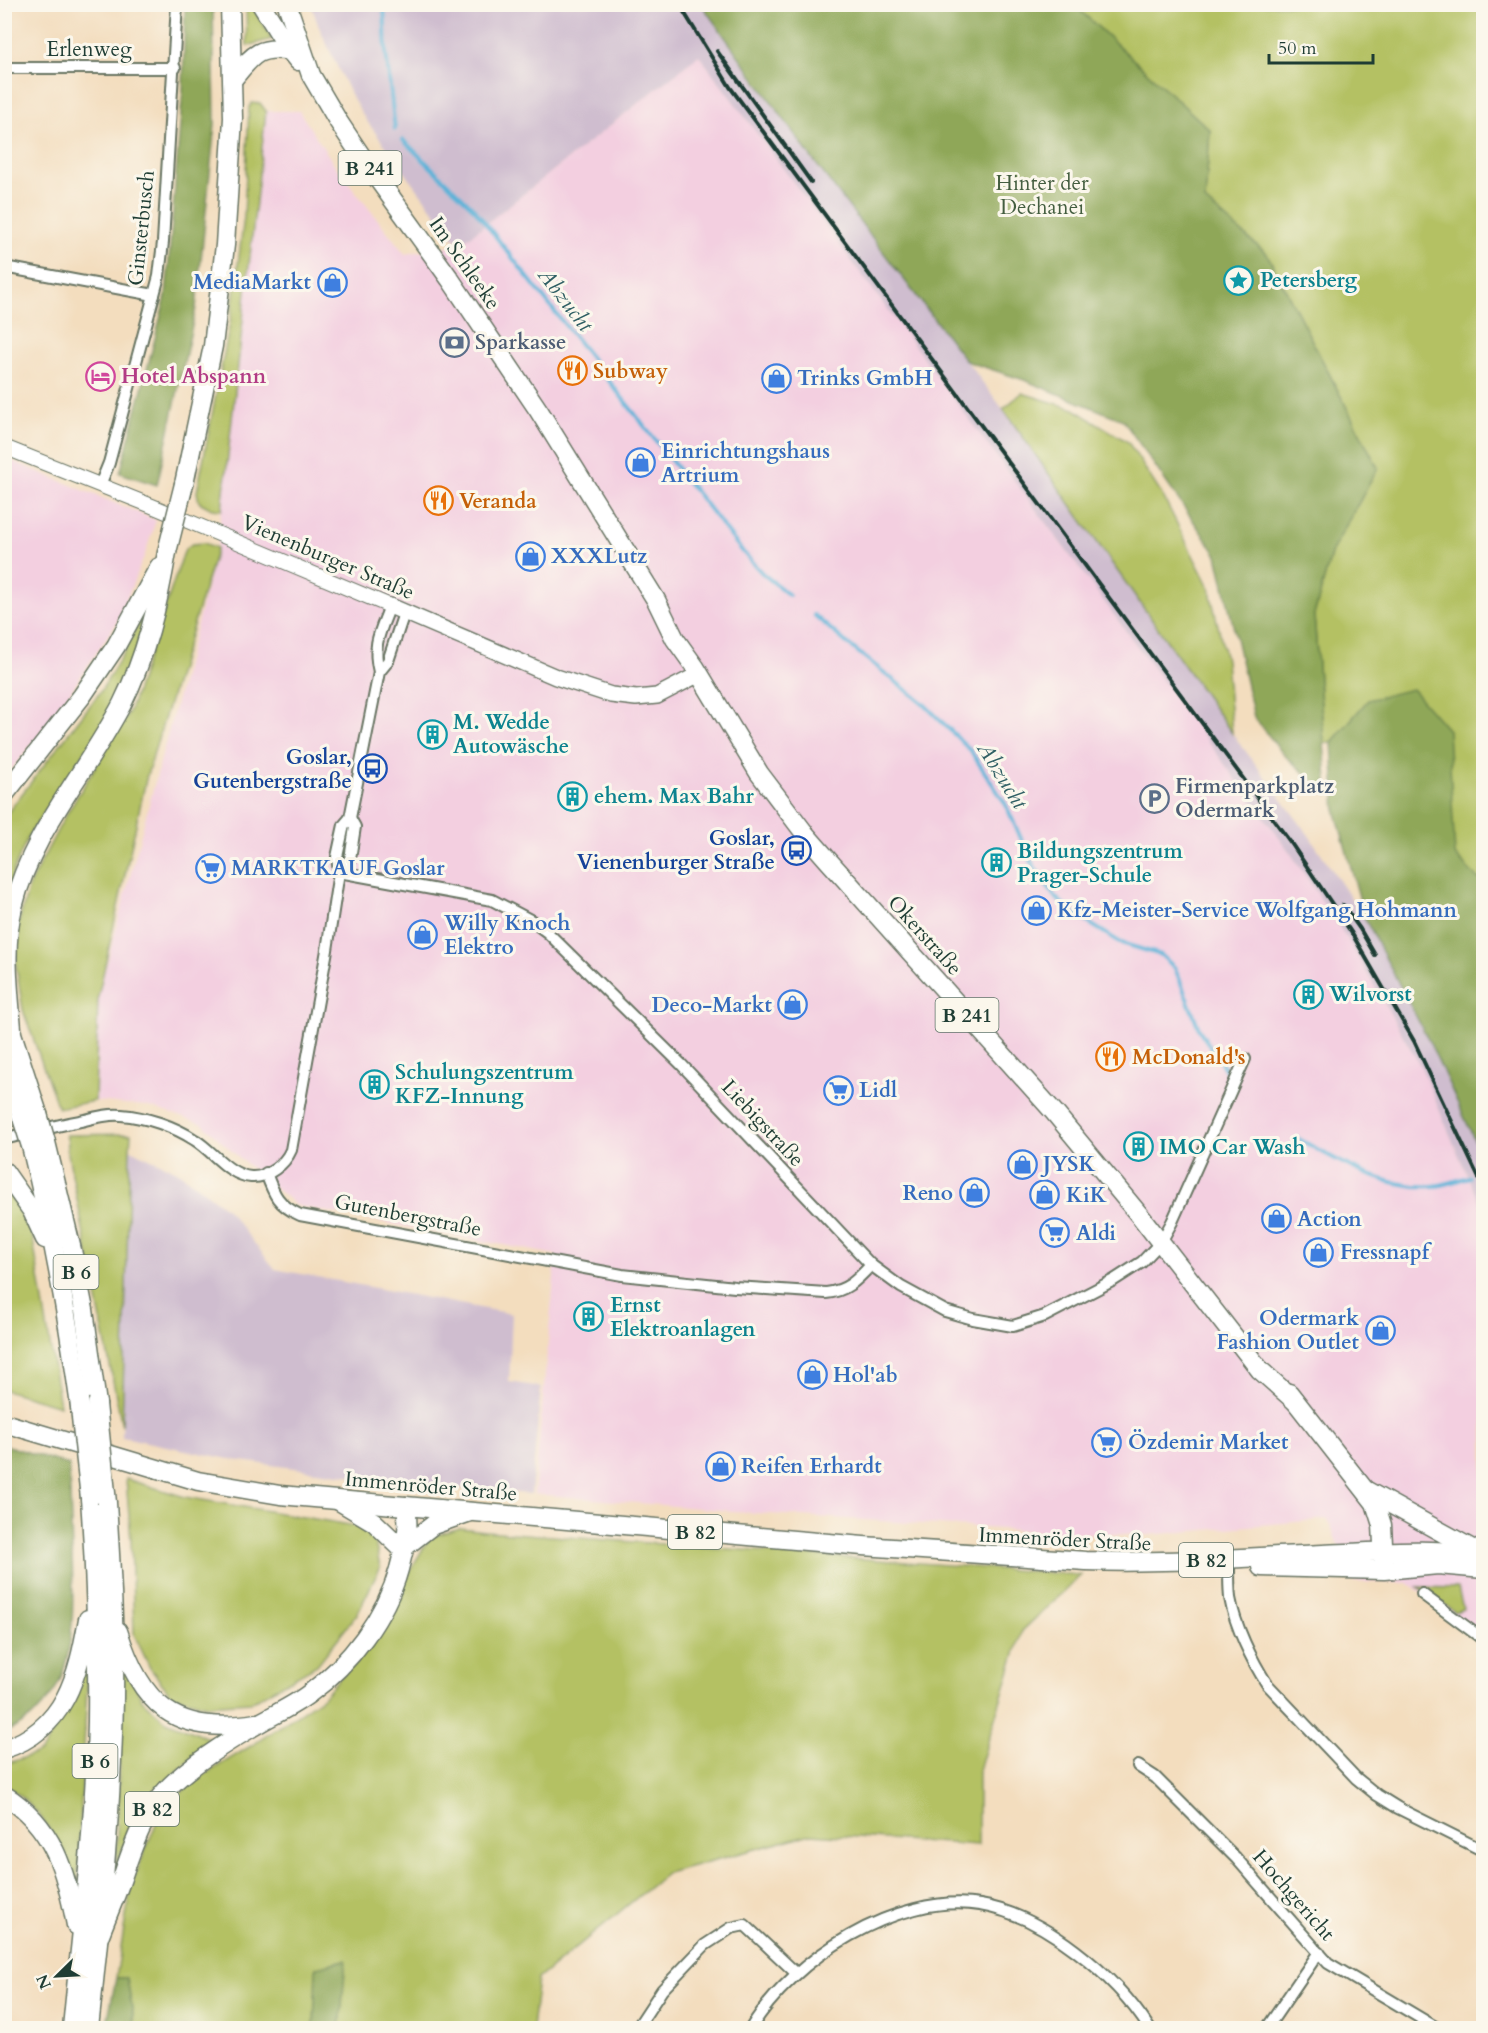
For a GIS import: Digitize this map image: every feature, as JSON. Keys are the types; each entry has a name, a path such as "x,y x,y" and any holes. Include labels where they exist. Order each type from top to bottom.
{"main road":[{"path":"12,1029 7,962 13,908 27,866 49,821 122,704 142,657 158,603 167,552 184,484 213,346 224,256 230,185 233,79 231,4"},
{"name":"Im Schleeke","path":"261,4 290,51 311,75 362,157 450,279 539,411 656,600 675,639 697,670"},
{"name":"Im Schleeke","path":"287,4 311,75"},
{"path":"233,79 250,58 262,51 273,48 290,51"},
{"path":"4,795 82,696 116,646 167,552"},
{"name":"Vienenburger Straße","path":"397,610 556,677 611,695 636,698 697,670"},
{"name":"Okerstraße","path":"697,670 759,773 806,835 1054,1112 1231,1331 1247,1338 1365,1490 1377,1525 1378,1552"},
{"name":"B 6","path":"4,1011 12,1029 30,1116 72,1250 84,1310 97,1404 99,1501 95,1578 97,1721 92,1823 72,2028"},
{"name":"B 6","path":"4,1063 30,1116"},
{"name":"B 6","path":"38,1144 44,1198 60,1273 79,1399 99,1501 113,1615 113,1726 99,1938 88,2028"},
{"path":"4,1171 32,1211 60,1273"},
{"name":"Immenröder Straße","path":"4,1423 198,1481 280,1495 339,1501 863,1546 1119,1562 1378,1552"},
{"name":"B 82","path":"1365,1490 1450,1535 1484,1556"},
{"path":"339,1501 374,1521 402,1552"},
{"path":"402,1552 401,1522 406,1506"},
{"path":"402,1552 433,1526 470,1512"},
{"name":"Immenröder Straße","path":"863,1546 897,1551 1087,1566 1229,1566 1379,1570"},
{"name":"B 82","path":"1484,1556 1453,1551 1378,1552 1379,1570 1437,1565 1484,1569"},
{"name":"B 82","path":"99,1938 133,1843 160,1798 185,1772 310,1693 326,1680 356,1648 387,1601 402,1552"},
{"name":"B 6","path":"4,1749 30,1737 43,1727 70,1692 81,1656 95,1578"},
{"path":"113,1615 136,1676 158,1704 180,1719 208,1726 237,1726 261,1722"},
{"name":"B 6","path":"4,1795 36,1821 54,1848 65,1874 80,1944"}],"street":[{"name":"Ginsterbusch","path":"100,485 109,463 159,276 177,4"},
{"name":"Erlenweg","path":"4,69 174,68"},
{"path":"4,267 154,295"},
{"name":"Vienenburger Straße","path":"4,447 397,610"},
{"path":"379,672 388,662 397,610"},
{"path":"4,1139 63,1124 120,1115 142,1118 178,1131 196,1140 231,1170 241,1175 259,1177 276,1169 284,1162 291,1150 339,872 337,857 344,825 350,818 379,672 375,654 380,632 397,610"},
{"name":"Liebigstraße","path":"339,872 492,900 547,932 681,1064 871,1265 901,1287 945,1311 973,1319 1012,1326 1045,1316 1143,1262 1161,1242 1179,1210 1245,1059"},
{"name":"Gutenbergstraße","path":"266,1173 280,1203 300,1215 622,1275 735,1287 826,1293 839,1292 849,1286 871,1265"},
{"path":"1229,1566 1231,1600 1236,1618 1258,1670 1267,1684 1356,1778 1377,1795 1484,1851"},
{"path":"1422,1594 1484,1640"},
{"name":"Hochgericht","path":"1138,1766 1155,1777 1236,1858 1328,1963 1437,2028"},
{"path":"751,2028 796,1973 835,1944 881,1919 946,1904 984,1905 1049,1932 1080,1953 1112,1983 1149,2028"},
{"path":"637,2028 662,1990 705,1946 731,1928 745,1925 796,1973"},
{"path":"1267,2028 1319,1952"}],"shaded area":[{"path":"311,5 702,5 811,157 1003,409 1232,733 1308,834 1365,919 1429,1041 1483,1158 1483,1212 1421,1067 1348,940 1289,851 699,55 459,245 366,120 350,94"},
{"path":"699,55 1289,851 1348,940 1421,1067 1483,1212 1483,1523 1479,1523 1484,1533 1483,1639 1408,1583 1352,1582 1328,1519 1148,1535 1060,1533 756,1513 534,1494 556,1255 297,1206 203,1124 146,1106 95,1101 98,997 217,548 266,111 299,111 336,167 405,254 459,245"},
{"path":"5,458 156,520 145,554 117,622 51,721 5,777"},
{"path":"130,1149 177,1171 227,1209 275,1269 512,1314 509,1382 541,1387 531,1494 422,1485 234,1460 122,1437"}],"green space":[{"path":"185,5 213,5 215,124 196,308 157,485 120,473 166,296 183,88"},
{"path":"246,5 252,5 272,39 247,46"},
{"name":"Hinter der Dechanei","path":"702,5 1074,5 1210,130 1205,201 1267,254 1378,468 1332,551 1314,615 1328,794 1283,754 1254,717 1217,555 1123,420 1024,380 966,361 811,157"},
{"path":"1074,5 1483,5 1483,880 1477,878 1455,855 1368,701 1332,742 1324,744 1314,615 1332,551 1378,468 1267,254 1205,201 1210,130"},
{"path":"252,103 260,103 266,111 222,510 212,509 199,502 197,492 231,318 244,217 249,107"},
{"path":"1022,393 1074,409 1128,442 1164,498 1209,587 1226,660 1232,733 1003,409"},
{"path":"204,543 217,548 147,775 98,997 95,1101 58,1108 23,1010 16,966 17,928 30,883 64,818 130,710 185,549 192,544"},
{"path":"149,600 133,666 99,731 29,835 14,869 5,906 5,816 101,691 126,649"},
{"path":"1412,689 1448,730 1455,855 1477,878 1483,880 1483,1158 1429,1041 1365,919 1336,813 1332,742 1368,700"},
{"path":"131,1134 130,1149 122,1426 66,1135"},
{"path":"4,1188 21,1211 32,1234 60,1406 5,1390"},
{"path":"5,1445 69,1465 73,1600 69,1650 60,1680 50,1697 37,1712 5,1732"},
{"path":"126,1479 185,1497 373,1529 380,1568 357,1614 317,1665 251,1702 206,1705 171,1695 150,1668 134,1634 131,1540"},
{"path":"460,1528 1081,1575 1022,1631 978,1773 978,1845 811,1834 667,1873 538,1979 532,2028 340,2028 345,1960 317,1967 314,2028 135,2028 127,1978 116,1978 131,1886 157,1821 176,1796 205,1774 323,1697 386,1624 412,1567 430,1537"},
{"path":"1418,1587 1458,1588 1463,1609 1455,1612"},
{"path":"122,1656 142,1700 166,1721 213,1740 139,1805 116,1866"},
{"path":"83,1663 88,1666 77,1890 66,1854 40,1816 22,1797 5,1785 5,1764 41,1752 67,1708"},
{"path":"346,1960 340,2028 314,2028 316,1967"},
{"path":"116,1978 127,1978 135,2028 106,2028"}],"waterway":[{"name":"Abzucht","path":"384,4 386,52 395,129"},
{"name":"Abzucht","path":"403,140 475,210 743,552 762,573 789,595"},
{"name":"Abzucht","path":"814,615 923,703 970,750 1005,803 1032,863 1054,896 1073,913 1121,943 1161,955 1175,968 1200,1031 1227,1072"},
{"name":"Abzucht","path":"1297,1138 1362,1172 1396,1183 1437,1186 1469,1177"}],"railway":[{"path":"679,4 730,87 1291,843 1351,932 1414,1041 1484,1189"},
{"path":"717,51 811,182"},
{"path":"1343,905 1375,955"}],"place":[{"name":"Petersberg","path":"1239,280"},
{"name":"MediaMarkt","path":"332,282"},
{"name":"Sparkasse","path":"454,342"},
{"name":"Subway","path":"572,371"},
{"name":"Hotel Abspann","path":"100,376"},
{"name":"Trinks GmbH","path":"776,378"},
{"name":"Einrichtungshaus Artrium","path":"640,463"},
{"name":"Veranda","path":"438,501"},
{"name":"XXXLutz","path":"530,556"},
{"name":"M. Wedde Autowäsche","path":"432,734"},
{"name":"Goslar, Gutenbergstraße","path":"373,769"},
{"name":"ehem. Max Bahr","path":"573,796"},
{"name":"Firmenparkplatz Odermark","path":"1154,798"},
{"name":"Goslar, Vienenburger Straße","path":"796,850"},
{"name":"Bildungszentrum Prager-Schule","path":"996,863"},
{"name":"MARKTKAUF Goslar","path":"210,868"},
{"name":"Kfz-Meister-Service Wolfgang Hohmann","path":"1036,910"},
{"name":"Willy Knoch Elektro","path":"423,935"},
{"name":"Wilvorst","path":"1308,994"},
{"name":"Deco-Markt","path":"793,1005"},
{"name":"McDonald's","path":"1111,1057"},
{"name":"Schulungszentrum KFZ-Innung","path":"374,1084"},
{"name":"Lidl","path":"838,1090"},
{"name":"IMO Car Wash","path":"1138,1147"},
{"name":"JYSK","path":"1022,1164"},
{"name":"Reno","path":"974,1193"},
{"name":"KiK","path":"1045,1195"},
{"name":"Action","path":"1276,1219"},
{"name":"Aldi","path":"1055,1233"},
{"name":"Fressnapf","path":"1319,1252"},
{"name":"Ernst Elektroanlagen","path":"589,1317"},
{"name":"Odermark Fashion Outlet","path":"1380,1330"},
{"name":"Hol'ab","path":"812,1375"},
{"name":"Özdemir Market","path":"1107,1442"},
{"name":"Reifen Erhardt","path":"720,1466"}]}
